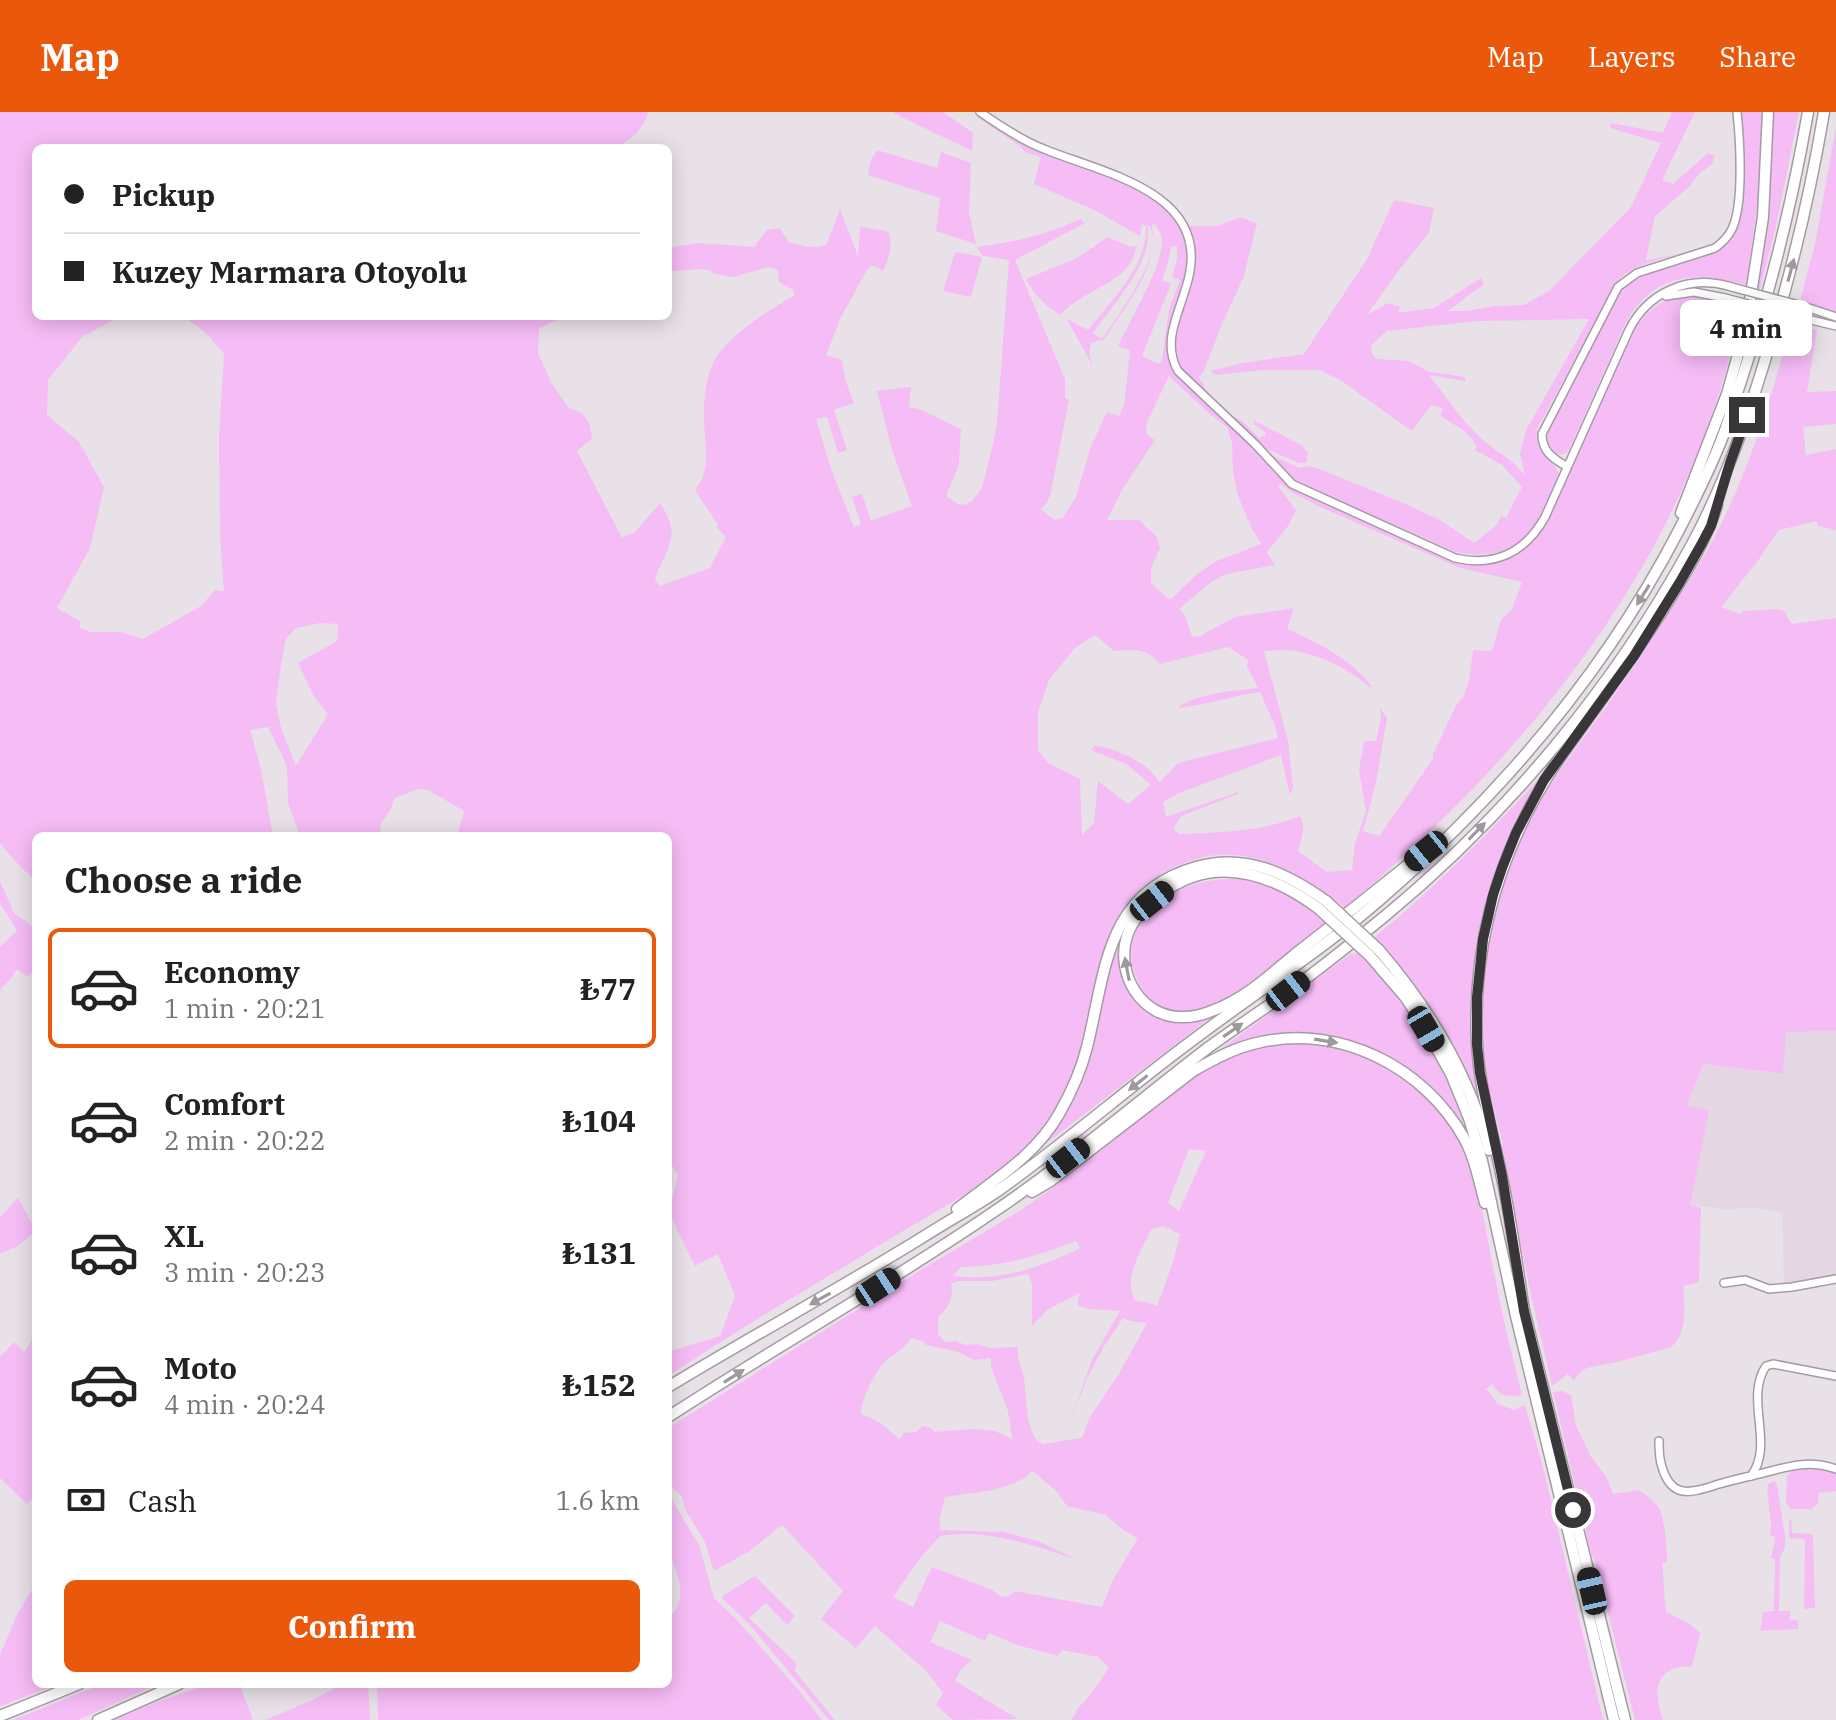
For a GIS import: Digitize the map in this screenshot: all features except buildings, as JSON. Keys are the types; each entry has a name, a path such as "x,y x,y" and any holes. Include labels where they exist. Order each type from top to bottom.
{"highway":[{"path":"1666,556 1727,394 1746,326 1763,217 1768,112"},
{"path":"672,1385 911,1244 996,1191 1054,1148 1379,900 1475,811 1545,733 1616,637 1666,556 1721,441 1761,318 1785,226 1808,112"},
{"path":"1520,1314 1502,1176 1484,1099 1477,1045 1478,978 1487,918 1511,845 1544,780 1634,656 1711,526 1793,265 1825,112"},
{"path":"672,1415 993,1213 1374,924 1464,844 1559,741 1598,692 1692,545 1730,463"},
{"path":"1322,904 1249,873 1213,872 1183,881 1152,901 1134,922 1125,945 1126,973 1135,993 1162,1013 1184,1017 1217,1010 1264,979 1475,811"},
{"path":"911,1244 1026,1156 1052,1125 1083,1063 1102,975 1113,940 1130,910 1162,882 1187,870 1215,863 1240,862 1283,874 1322,904 1405,980 1454,1058 1472,1099 1498,1183 1520,1314 1614,1720"},
{"path":"993,1213 1049,1182 1193,1071 1218,1057 1259,1042 1288,1038 1337,1042 1365,1051 1403,1071 1435,1098 1451,1118 1475,1164 1520,1314 1625,1720"},
{"path":"0,1716 69,1688"},
{"path":"98,1720 170,1688"}],"street":[{"path":"980,112 1036,146 1139,187 1160,199 1180,218 1190,237 1192,257 1187,285 1172,331 1174,364 1185,379 1255,444 1292,484 1464,560 1482,560 1509,553 1532,537 1545,517 1634,320 1656,298 1690,283 1702,282 1728,286 1836,317"},
{"path":"1566,466 1549,454 1542,434 1618,287 1637,273 1715,248 1731,230 1736,211 1740,155 1737,112"},
{"path":"1656,298 1694,292 1836,326"},
{"path":"1724,1283 1745,1280 1769,1289 1836,1279"},
{"path":"1751,1476 1759,1459 1759,1384 1766,1366 1773,1364 1836,1376"},
{"path":"1659,1441 1661,1466 1673,1487 1680,1491 1699,1491 1803,1463 1836,1469"}],"shaded area":[{"path":"0,112 649,112 636,134 621,144 32,144 32,320 114,320 82,337 48,380 47,415 79,442 104,487 90,548 57,608 80,621 80,628 91,632 121,632 143,639 201,606 215,590 224,591 219,434 224,354 205,332 188,320 559,320 539,329 538,353 552,384 568,407 582,413 590,425 592,439 577,451 622,538 635,532 660,503 667,514 672,533 655,578 660,586 710,568 726,537 717,528 695,490 703,478 706,465 704,402 711,368 735,336 795,295 793,290 779,282 778,270 770,267 732,277 705,269 672,271 672,247 698,243 754,247 767,230 779,228 789,242 818,247 827,244 840,209 858,256 860,227 886,231 891,243 883,271 871,266 867,270 841,317 826,355 842,360 854,403 834,410 847,450 838,453 827,417 816,419 831,469 854,527 861,524 852,497 862,494 871,521 912,506 892,450 877,391 911,387 909,407 961,429 959,465 946,496 964,505 972,501 982,488 997,423 1009,260 983,256 977,247 1030,237 1080,219 1085,223 1015,260 1065,379 1065,398 1069,400 1050,497 1040,509 1055,520 1063,518 1076,497 1090,449 1107,412 1119,416 1124,405 1130,351 1118,346 1157,265 1161,236 1154,224 1153,236 1148,226 1148,241 1138,269 1093,333 1102,339 1132,294 1152,252 1146,271 1131,300 1104,340 1091,344 1092,365 1067,319 1088,330 1134,269 1141,256 1146,226 1142,224 1140,236 1094,210 1034,184 1041,157 1025,152 977,115 1040,152 1125,184 1165,207 1179,222 1187,239 1186,274 1168,344 1169,360 1176,375 1260,453 1288,485 1455,562 1482,563 1506,558 1528,546 1537,537 1545,526 1627,342 1647,314 1665,301 1686,295 1710,298 1742,309 1702,442 1672,511 1637,576 1553,698 1454,808 1345,908 1312,884 1276,865 1237,855 1196,859 1164,872 1140,890 1122,910 1101,960 1072,1076 1051,1117 1022,1152 971,1190 672,1373 672,1351 720,1336 735,1296 718,1254 695,1266 672,1219 672,1200 678,1175 672,1165 672,832 458,832 464,811 428,790 418,789 395,798 380,825 381,832 299,832 288,803 287,766 268,727 250,730 261,769 272,832 32,832 32,878 0,843","holes":["1177,246 1172,277 1180,280 1169,309 1159,364 1142,356 1171,284 1162,280 1171,247","1169,376 1227,427 1232,442 1233,473 1238,496 1261,544 1214,562 1170,600 1151,583 1151,568 1160,548 1157,537 1139,520 1107,520 1122,490 1155,440 1147,435 1146,424","1280,484 1318,506 1460,568 1522,582 1511,611 1502,619 1491,651 1473,650 1464,696 1457,704 1433,759 1379,836 1363,831 1376,783 1387,718 1380,708 1376,741 1364,741 1359,770 1366,812 1355,843 1352,870 1327,872 1298,851 1303,829 1300,816 1241,830 1180,834 1175,831 1174,827 1181,816 1238,792 1166,817 1163,802 1179,793 1281,755 1290,795 1293,787 1288,741 1264,651 1289,650 1311,655 1343,668 1371,686 1344,660 1287,629 1294,608 1235,617 1198,637 1192,636 1179,609 1211,582 1227,574 1275,565 1267,552 1288,526 1296,510 1278,486","320,623 338,624 337,641 298,663 313,695 328,714 296,766 281,728 276,703 286,638 296,628","1095,635 1114,651 1145,652 1160,664 1228,647 1248,660 1247,667 1258,688 1204,696 1178,708 1260,692 1278,738 1178,763 1159,783 1149,770 1131,758 1094,746 1091,750 1126,764 1151,785 1128,804 1098,781 1094,823 1082,835 1080,779 1048,763 1038,750 1038,712 1049,680 1075,648"]},
{"path":"943,112 973,133 972,151 893,113"},
{"path":"1672,112 1695,112 1662,180 1673,184 1708,153 1715,156 1712,164 1689,187 1655,216 1646,260 1680,254 1639,266 1618,280 1537,429 1541,451 1559,474 1535,526 1510,548 1488,554 1455,552 1292,480 1271,455 1300,468 1314,467 1401,502 1440,520 1474,543 1497,525 1501,516 1506,518 1522,487 1502,465 1475,450 1477,446 1468,435 1440,415 1443,409 1430,406 1412,431 1343,382 1320,370 1263,370 1216,375 1210,371 1304,354 1366,261 1394,200 1434,208 1429,233 1367,315 1388,303 1400,307 1398,313 1434,308 1481,278 1484,284 1448,311 1524,305 1549,291 1631,207 1661,143 1610,128 1611,123 1663,133","holes":["1589,319 1526,430 1520,454 1525,476 1515,464 1475,432 1429,375 1466,381 1465,377 1430,372 1408,361 1377,359 1372,354 1371,345 1387,331 1478,321"]},
{"path":"1741,112 1762,112 1759,201 1746,285 1702,277 1688,278 1674,280 1649,294 1632,312 1625,325 1568,452 1552,452 1547,438 1549,427 1616,297 1642,276 1710,254 1729,237 1736,223 1742,184"},
{"path":"1772,112 1799,112 1760,289 1757,288 1768,204"},
{"path":"1836,127 1836,312 1800,301 1815,244"},
{"path":"877,150 937,168 941,152 971,163 969,212 976,244 936,231 940,198 868,175"},
{"path":"1241,217 1257,224 1244,276 1203,373 1198,377 1206,393 1182,372 1175,355 1177,322 1194,260 1194,243 1189,226 1217,226"},
{"path":"1108,237 1137,247 1129,265 1118,276 1060,315 1040,299 1029,285 1026,279 1077,258"},
{"path":"955,252 982,257 971,297 943,291"},
{"path":"1792,322 1817,329 1807,392 1836,391 1836,424 1803,427 1806,455 1836,449 1836,530 1818,526 1817,521 1779,530 1721,607 1740,614 1744,611 1776,609 1784,611 1792,624 1836,618 1836,1031 1786,1032 1783,1074 1704,1064 1686,1105 1709,1111 1690,1205 1701,1208 1699,1282 1683,1286 1684,1320 1679,1336 1669,1348 1587,1368 1574,1381 1568,1374 1552,1386 1485,1068 1484,1002 1495,917 1510,863 1540,802 1660,626 1722,522 1757,438"},
{"path":"1231,416 1243,422 1259,438 1266,435 1265,432 1253,420 1301,445 1308,453 1307,461 1299,463 1264,448"},
{"path":"1539,779 1500,860 1476,946 1471,1019 1483,1110 1437,1018 1408,975 1375,937 1460,861"},
{"path":"1236,877 1263,883 1285,893 1326,923 1239,990 1210,1007 1179,1012 1163,1008 1146,998 1132,963 1136,932 1144,919 1169,896 1186,887"},
{"path":"0,881 14,913 32,926 32,971 28,977 17,969 1,988 0,994 0,947 17,931 0,903"},
{"path":"1123,930 1121,972 1127,989 1138,1004 1152,1014 1169,1020 1189,1021 1211,1017 1044,1145 1082,1080 1112,961"},
{"path":"1357,952 1398,996 1420,1027 1444,1074 1470,1140 1418,1077 1361,1045 1252,1040 1218,1051"},
{"path":"1836,1031 1836,1275 1784,1285 1782,1213 1757,1208 1723,1209 1689,1205 1708,1111 1685,1105 1704,1064 1782,1074 1786,1032"},
{"path":"1292,1043 1320,1046 1372,1061 1418,1090 1438,1109 1454,1131 1467,1156 1477,1187 1522,1395 1505,1395 1492,1384 1486,1389 1498,1404 1514,1410 1525,1405 1543,1467 1603,1720 1071,1720 1109,1668 1098,1657 1062,1650 1058,1656 1017,1645 989,1633 985,1641 940,1621 930,1642 972,1660 960,1671 955,1681 1018,1719 953,1720 936,1705 943,1693 926,1671 875,1626 856,1648 821,1619 843,1591 782,1525 748,1552 714,1571 705,1542 685,1509 682,1496 672,1485 672,1426 1018,1212 1205,1068 1239,1053","holes":["1189,1149 1206,1151 1179,1211 1168,1203","1163,1226 1180,1234 1157,1306 1136,1301 1131,1284 1138,1256 1151,1230","1076,1241 1080,1248 1018,1272 986,1277 953,1276 961,1267 1019,1260","1028,1274 1032,1284 1032,1326 1047,1310 1080,1293 1077,1305 1088,1309 1120,1311 1092,1360 1067,1430 1087,1378 1123,1318 1147,1323 1089,1419 1082,1438 1043,1444 1038,1442 1029,1422 1018,1347 990,1348 956,1341 945,1342 938,1334 938,1317 950,1302 951,1284","911,1338 926,1345 959,1352 974,1360 991,1358 991,1367 1008,1411 1012,1439 995,1431 935,1432 923,1426 916,1432 904,1433 899,1440 882,1424 861,1414 866,1395 879,1369","1033,1471 1057,1492 1067,1506 1106,1515 1138,1538 1113,1580 1102,1607 1015,1591 1002,1597 992,1590 932,1567 913,1607 893,1597 940,1536 992,1536 1076,1559 1038,1541 1004,1532 940,1530 945,1497 992,1490 1025,1478"]},
{"path":"18,1198 32,1224 32,1234 18,1246 0,1254 0,1217"},
{"path":"32,1340 32,1499 27,1504 0,1478 0,1357 14,1342 24,1352"},
{"path":"1562,1391 1571,1395 1576,1426 1591,1457 1606,1476 1613,1494 1639,1490 1659,1508 1667,1550 1667,1562 1662,1563 1666,1612 1690,1624 1700,1633 1692,1667 1670,1670 1658,1686 1658,1703 1663,1720 1635,1720 1553,1392"},
{"path":"1811,1467 1836,1473 1836,1491 1819,1493 1818,1503 1812,1509 1791,1509 1786,1502 1787,1476 1793,1470"},
{"path":"1774,1481 1785,1536 1785,1547 1780,1558 1779,1611 1790,1611 1790,1620 1798,1620 1798,1629 1760,1631 1763,1612 1774,1611 1775,1559 1771,1558 1775,1537 1770,1535 1767,1489 1768,1484"},
{"path":"672,1500 699,1545 714,1598 736,1619 822,1720 378,1720 377,1688 672,1688 672,1614 679,1601 680,1583 672,1559"},
{"path":"1789,1519 1792,1533 1813,1534 1815,1607 1804,1610 1805,1539 1789,1538"},
{"path":"755,1576 795,1616 787,1625 766,1603 749,1618 795,1662 797,1666 794,1670 835,1720 829,1720 749,1624 721,1597"},
{"path":"32,1590 32,1688 48,1688 0,1706 0,1655"},
{"path":"92,1688 150,1688 78,1720 13,1720"},
{"path":"198,1688 241,1688 253,1720 115,1720"},
{"path":"335,1688 368,1688 370,1720 265,1720"}],"route":[{"path":"1573,1510 1524,1311 1502,1176 1484,1099 1477,1045 1478,978 1483,939 1493,895 1516,833 1544,780 1634,656 1701,545 1711,526 1747,415"}]}
